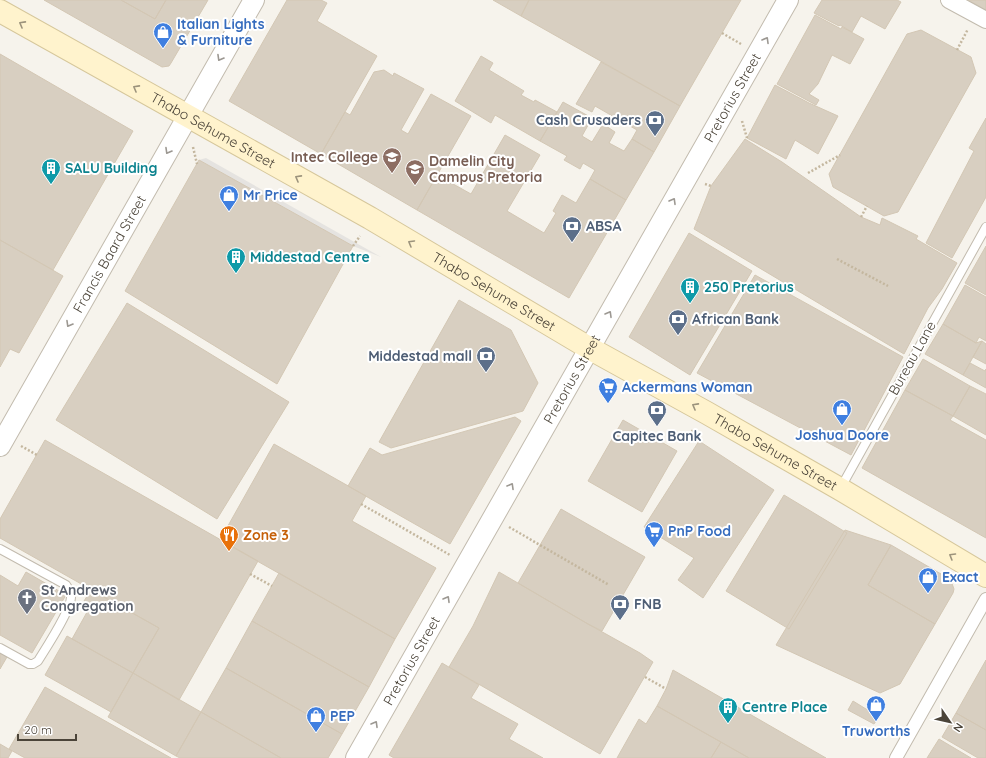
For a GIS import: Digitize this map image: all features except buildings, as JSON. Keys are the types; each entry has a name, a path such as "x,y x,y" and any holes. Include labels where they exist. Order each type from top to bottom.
{"main road":[{"name":"Thabo Sehume Street","path":"0,11 187,117 370,218 590,348 840,489 986,576"}],"street":[{"name":"Francis Baard Street","path":"0,446 254,0"},
{"name":"Pretorius Street","path":"357,758 788,0"},
{"path":"949,0 981,17"},
{"path":"896,758 986,599"}],"lane":[{"name":"Bureau Lane","path":"840,489 986,227"},
{"path":"0,548 66,586 70,591 71,598 63,618 38,661 33,664 29,664 0,648"}],"path":[{"path":"957,50 981,17"},
{"path":"808,173 840,155"},
{"path":"861,217 867,206"},
{"path":"353,246 356,243"},
{"path":"837,259 888,286"},
{"path":"361,504 466,564"},
{"path":"512,529 609,585"},
{"path":"250,574 272,586"},
{"path":"645,677 666,689"}],"shaded area":[{"path":"206,158 381,257 353,246 199,160"}],"place":[{"name":"Italian Lights & Furniture","path":"163,49"},
{"name":"Cash Crusaders","path":"655,137"},
{"name":"Intec College","path":"392,174"},
{"name":"SALU Building","path":"51,185"},
{"name":"Damelin City Campus Pretoria","path":"415,186"},
{"name":"Mr Price","path":"229,212"},
{"name":"ABSA","path":"572,243"},
{"name":"Middestad Centre","path":"236,274"},
{"name":"250 Pretorius","path":"690,304"},
{"name":"African Bank","path":"678,336"},
{"name":"Middestad mall","path":"486,373"},
{"name":"Ackermans Woman","path":"608,404"},
{"name":"Joshua Doore","path":"842,426"},
{"name":"Capitec Bank","path":"657,427"},
{"name":"PnP Food","path":"654,548"},
{"name":"Zone 3","path":"229,552"},
{"name":"Exact","path":"928,594"},
{"name":"St Andrews Congregation","path":"27,615"},
{"name":"FNB","path":"620,621"},
{"name":"Truworths","path":"876,722"},
{"name":"Centre Place","path":"728,724"},
{"name":"PEP","path":"316,733"}]}
